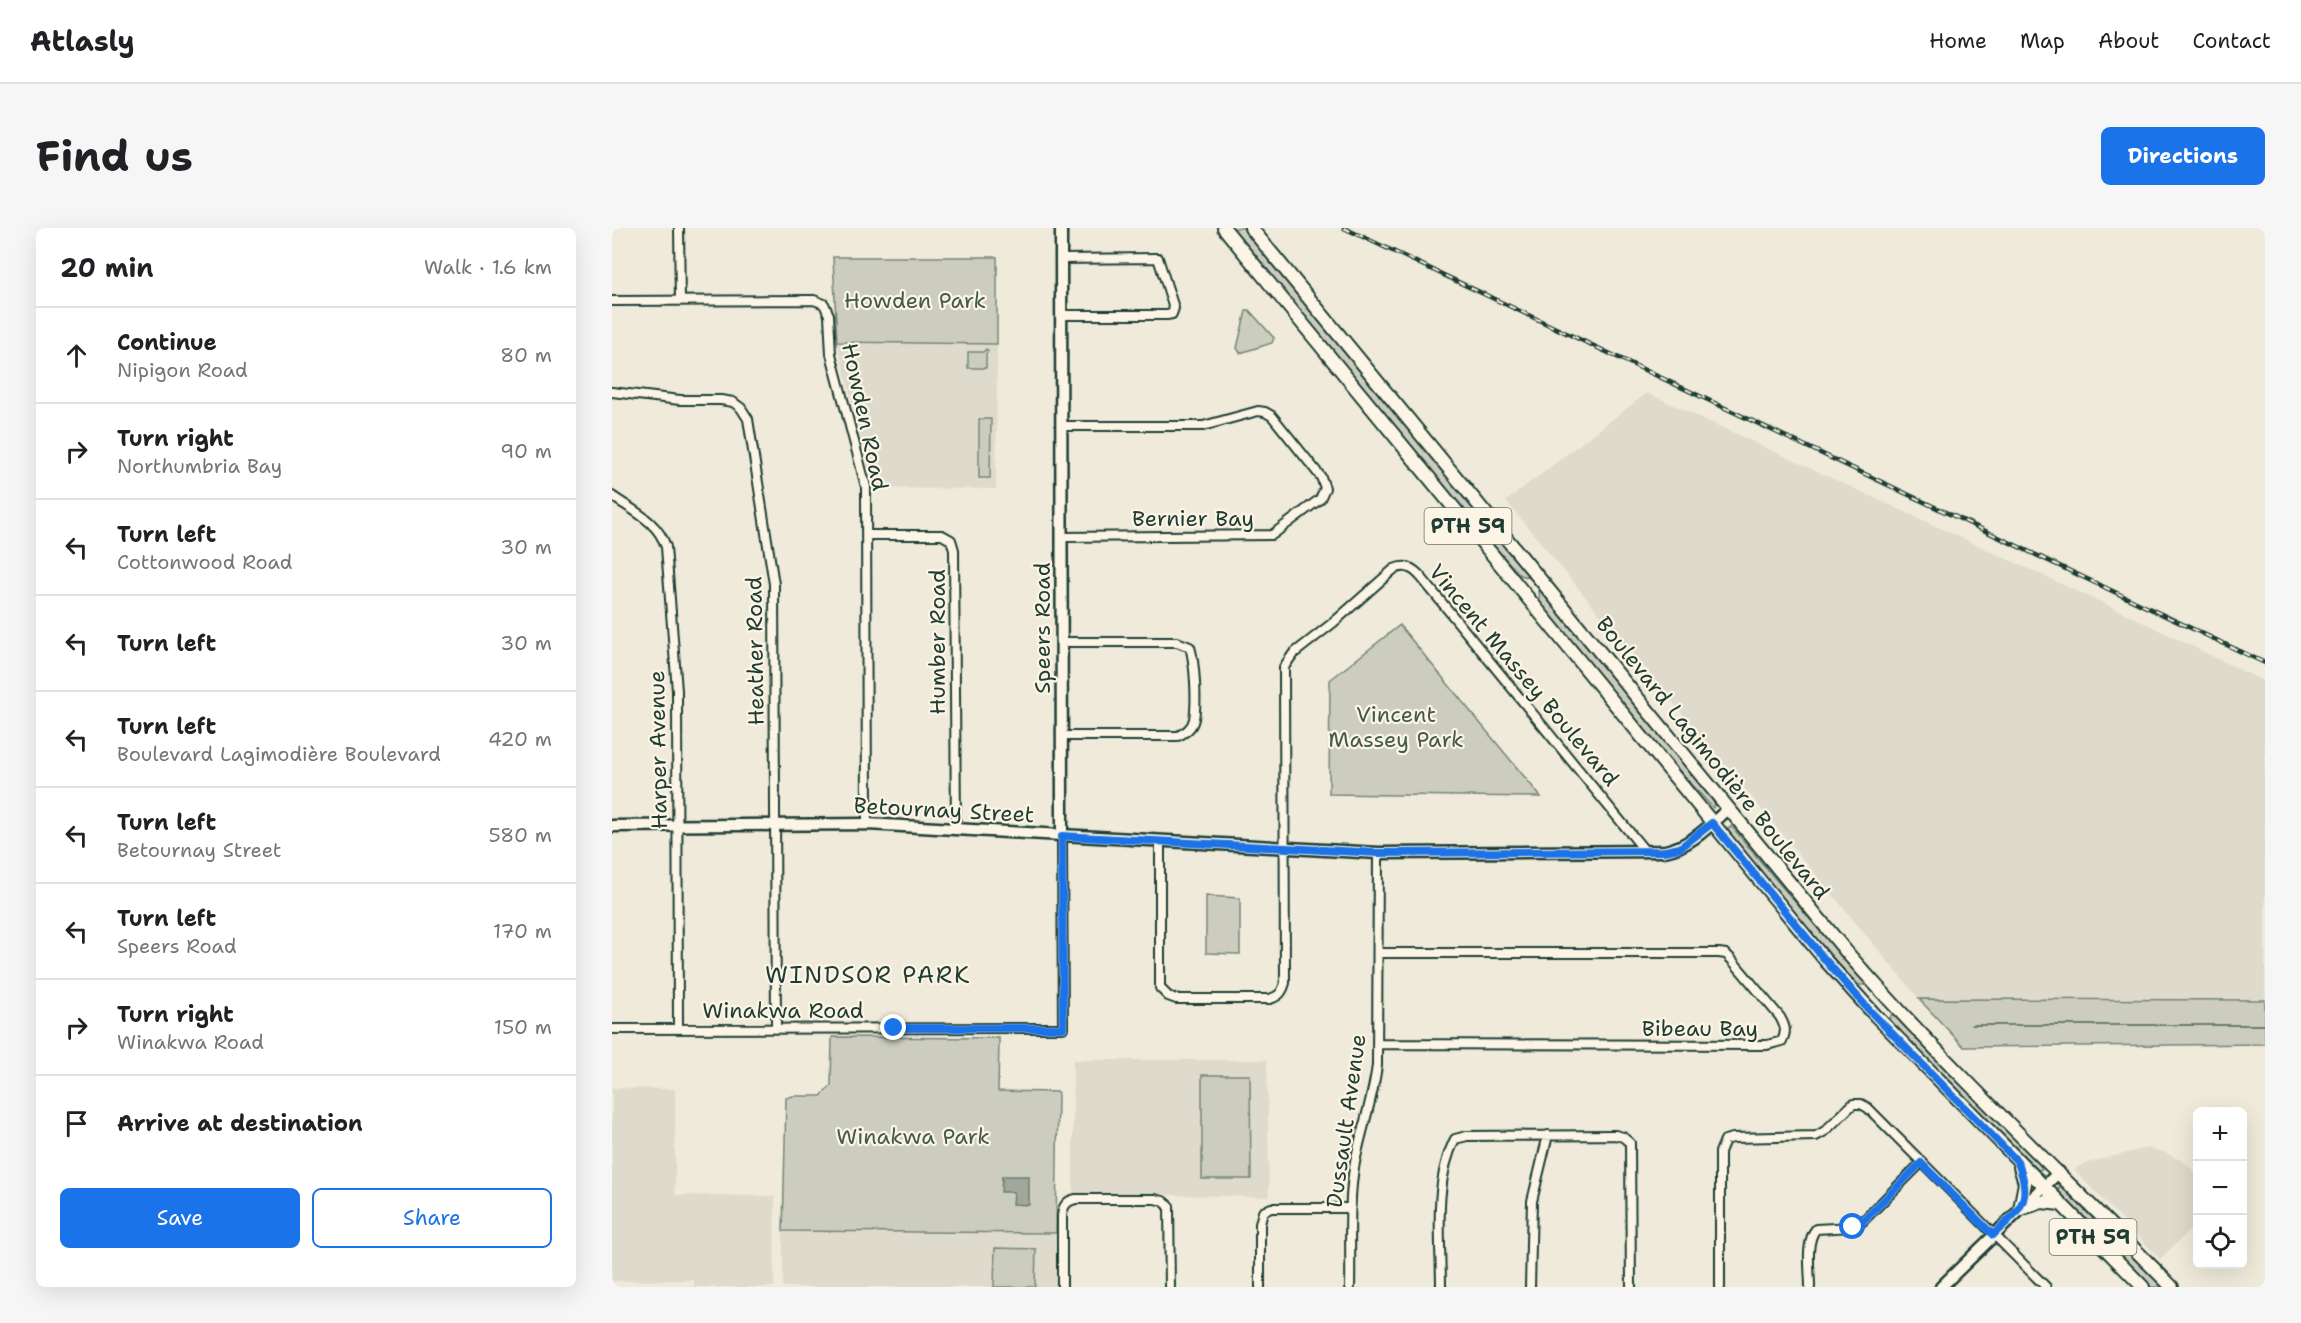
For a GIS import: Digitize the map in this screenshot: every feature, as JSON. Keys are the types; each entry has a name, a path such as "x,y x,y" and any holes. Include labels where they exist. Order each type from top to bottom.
{"main road":[{"path":"1215,228 1239,246"},
{"name":"Boulevard Lagimodière Boulevard","path":"1224,228 1826,961 1862,1002 2143,1287"},
{"name":"Boulevard Lagimodière Boulevard","path":"1251,228 1796,893 1890,1002 2172,1287"},
{"path":"1525,595 1541,582"},
{"path":"2017,1161 2025,1183 2020,1209 2042,1202 2061,1204"}],"street":[{"path":"679,228 680,301"},
{"name":"Speers Road","path":"1061,228 1063,1028"},
{"path":"1061,259 1158,258 1174,308 1172,314 1167,315 1061,315"},
{"name":"Howden Road","path":"612,301 814,300 824,304 829,315 831,354 866,487 867,824"},
{"name":"Heather Road","path":"612,392 680,400 733,402 741,408 748,419 774,584 776,1028"},
{"name":"Bernier Bay","path":"1061,426 1203,426 1258,411 1265,412 1272,416 1321,477 1325,488 1320,499 1272,535 1062,537"},
{"name":"Harper Avenue","path":"612,496 654,524 662,535 666,547 677,691 678,1028"},
{"name":"Humber Road","path":"867,535 942,535 951,540 954,550 956,830"},
{"name":"Vincent Massey Boulevard","path":"1285,848 1284,667 1293,654 1334,622 1394,569 1408,566 1421,577 1645,851"},
{"path":"1062,642 1177,642 1190,647 1195,661 1194,719 1188,731 1178,736 1062,736"},
{"name":"Betournay Street","path":"612,826 867,824 1378,853 1665,851 1680,848 1728,809"},
{"path":"1160,841 1160,988 1168,996 1176,999 1270,999 1277,997 1283,991 1285,983 1285,848"},
{"name":"Dussault Avenue","path":"1350,1287 1350,1208 1355,1165 1374,1086 1378,1044 1378,853"},
{"name":"Bibeau Bay","path":"1378,1044 1767,1046 1782,1041 1786,1034 1780,1017 1726,954 1379,953"},
{"name":"Winakwa Road","path":"612,1029 1063,1028"},
{"path":"1720,1287 1720,1152 1725,1140 1816,1136 1825,1131 1853,1104 1861,1104 2046,1287"},
{"path":"1441,1287 1443,1180 1450,1148 1455,1139 1467,1136 1548,1135 1616,1135 1630,1143 1631,1287"},
{"path":"1530,1287 1532,1201 1548,1135"},
{"path":"1810,1287 1810,1244 1816,1229 1853,1227 1863,1221 1921,1163"},
{"path":"1941,1287 2059,1172"},
{"path":"1062,1287 1062,1208 1066,1202 1076,1199 1163,1201 1169,1206 1170,1287"},
{"path":"1260,1287 1260,1224 1263,1212 1271,1208 1350,1208"}],"shaded area":[{"path":"837,342 997,344 996,489 874,488"},
{"path":"1647,393 2120,611 2265,682 2265,1000 1919,999 1506,501"},
{"path":"1073,1060 1267,1060 1269,1197 1073,1193"},
{"path":"612,1088 675,1089 675,1195 775,1196 774,1287 694,1287 694,1280 612,1281"},
{"path":"2147,1148 2164,1152 2184,1162 2193,1170 2193,1227 2160,1259 2074,1170 2083,1164"},
{"path":"1002,1176 1029,1176 1029,1205 1013,1204 1014,1192 1001,1192"},
{"path":"783,1231 1056,1233 1056,1287 783,1287"}],"green space":[{"path":"1231,228 1245,228 1530,575 1530,578 1520,575 1457,504"},
{"name":"Howden Park","path":"833,257 997,257 997,344 837,342"},
{"path":"1249,310 1274,338 1272,343 1240,353 1237,348 1246,311"},
{"path":"986,349 988,351 986,368 968,368 968,352 983,352"},
{"path":"979,419 991,419 990,478 979,478"},
{"path":"1539,590 1542,590 1708,792 1715,805 1713,808 1650,738 1540,605"},
{"name":"Vincent Massey Park","path":"1400,625 1541,797 1329,794 1330,680"},
{"path":"1730,827 1866,982 1865,985 1857,983 1814,939 1735,844 1728,830"},
{"path":"1206,896 1240,898 1240,954 1206,953"},
{"path":"1919,999 2265,1000 2265,1044 1964,1047"},
{"path":"1895,1014 2036,1157 2042,1169 2038,1170 1890,1023 1891,1015"},
{"name":"Winakwa Park","path":"832,1037 999,1038 998,1091 1058,1092 1056,1233 783,1231 786,1098 821,1096 831,1086"},
{"path":"1202,1075 1250,1075 1251,1179 1202,1179"},
{"path":"2058,1187 2061,1187 2166,1287 2150,1287 2062,1199"},
{"path":"995,1248 1036,1249 1035,1287 994,1287"}],"waterway":[{"path":"1972,1025 2265,1025"}],"railway":[{"path":"1344,228 2265,663"}],"district":[{"name":"WINDSOR PARK","path":"868,975"}],"route":[{"path":"894,1028 1063,1028 1062,836 1378,853 1665,851 1680,848 1712,823 1826,961 1876,1016 2017,1161 2024,1177 2025,1190 2020,1209 1993,1235 1921,1163 1863,1221 1853,1227"}]}
